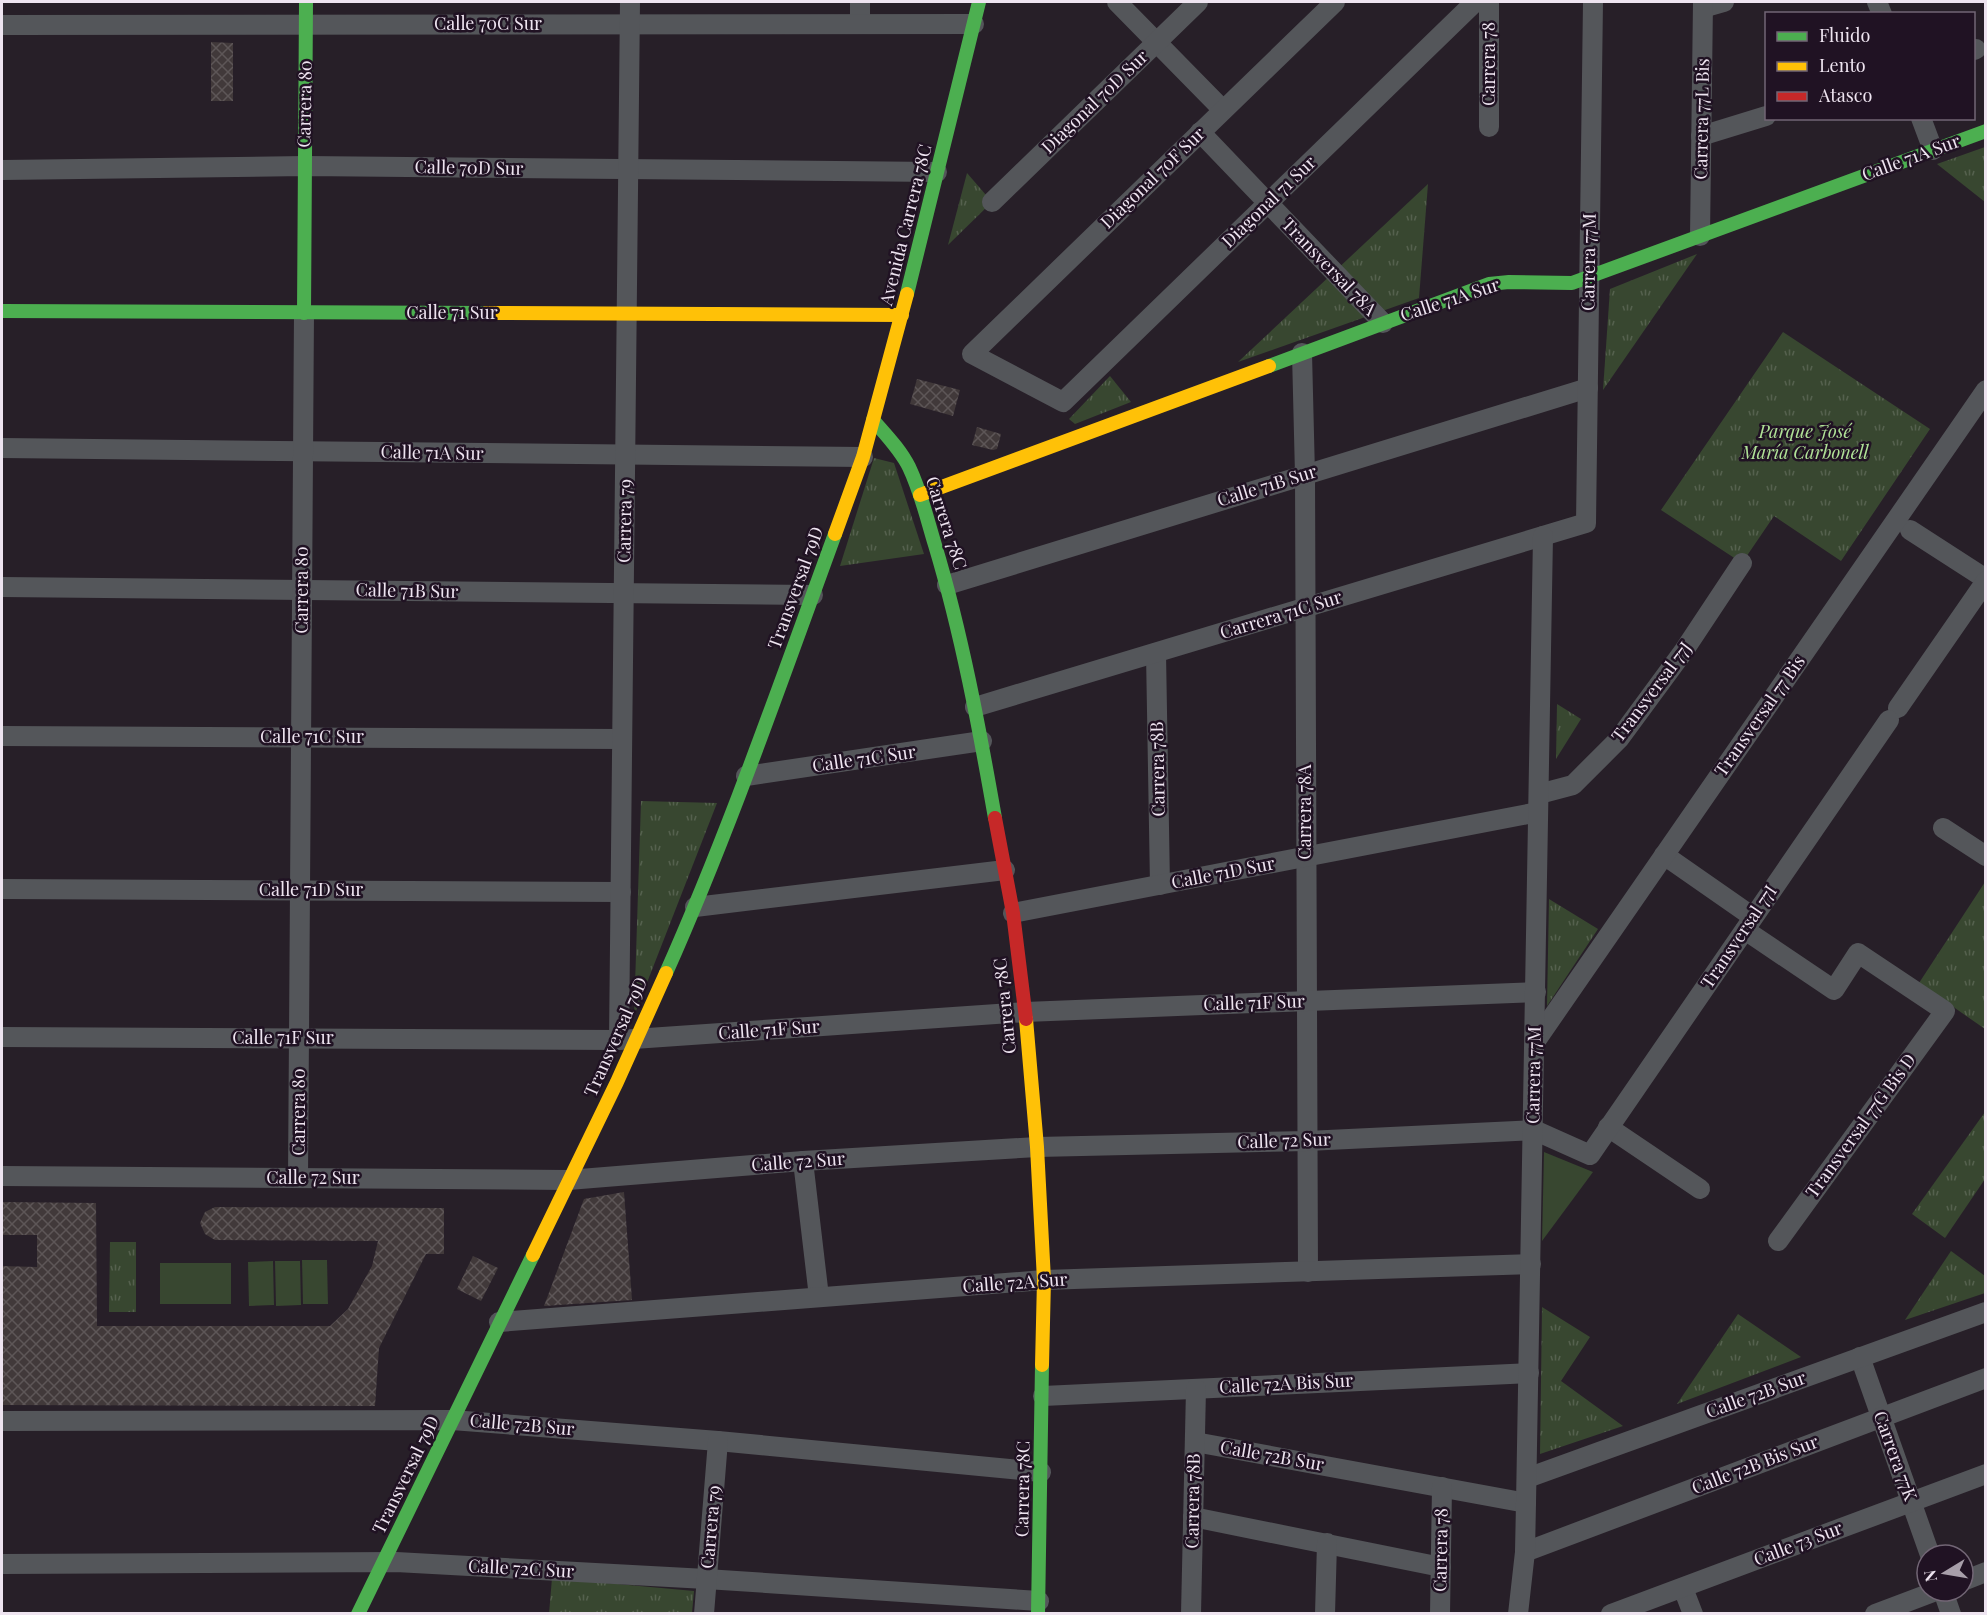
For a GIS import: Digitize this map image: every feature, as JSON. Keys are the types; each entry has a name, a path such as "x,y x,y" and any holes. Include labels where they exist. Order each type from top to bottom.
{"street":[{"name":"Carrera 80","path":"298,1178 306,2"},
{"name":"Carrera 79","path":"628,1039 621,892 630,2"},
{"path":"860,2 860,24"},
{"name":"Avenida Carrera 78C","path":"863,457 902,315 978,2"},
{"path":"1117,2 1223,110"},
{"name":"Diagonal 70D Sur","path":"992,201 1198,2"},
{"name":"Diagonal 70F Sur","path":"1064,402 972,354 1335,2"},
{"name":"Diagonal 71 Sur","path":"1064,402 1475,2"},
{"name":"Carrera 78","path":"1489,2 1489,127"},
{"name":"Carrera 77M","path":"1586,523 1593,2"},
{"path":"1703,5 1724,2"},
{"name":"Carrera 77L Bis","path":"1700,236 1703,5"},
{"name":"Calle 70C Sur","path":"2,25 974,24"},
{"path":"1701,136 1765,117"},
{"path":"1923,120 1933,150"},
{"name":"Calle 71A Sur","path":"920,495 1489,285 1508,281 1544,284 1572,283 1986,131"},
{"name":"Transversal 78A","path":"1200,132 1383,323"},
{"name":"Calle 70D Sur","path":"2,170 305,166 937,172"},
{"name":"Calle 71 Sur","path":"2,311 902,315"},
{"name":"Carrera 78A","path":"1302,353 1305,475 1308,1272"},
{"name":"Calle 71B Sur","path":"947,585 1588,388"},
{"name":"Transversal 77 Bis","path":"1535,1042 1986,390"},
{"name":"Carrera 78C","path":"873,420 904,456 920,495 947,585 975,706 1013,913 1025,1012 1037,1147 1044,1280 1039,1607"},
{"name":"Calle 71A Sur","path":"2,448 863,457"},
{"name":"Transversal 79D","path":"358,1614 617,1082 628,1039 695,907 746,776 863,457"},
{"name":"Carrera 71C Sur","path":"975,706 1586,523"},
{"path":"1910,530 1986,580"},
{"name":"Carrera 77M","path":"1518,1614 1525,1552 1527,1478 1543,536"},
{"name":"Transversal 77J","path":"1539,803 1573,785 1619,739 1683,652 1742,563"},
{"name":"Transversal 77I","path":"1590,1155 1986,580"},
{"name":"Calle 71B Sur","path":"2,587 813,595"},
{"name":"Carrera 78B","path":"1156,652 1160,885"},
{"name":"Calle 71C Sur","path":"2,736 622,739"},
{"name":"Calle 71C Sur","path":"746,776 982,741"},
{"name":"Calle 71D Sur","path":"1013,913 1305,857 1539,803"},
{"path":"1943,828 1986,856"},
{"path":"1664,855 1749,923"},
{"path":"695,907 1005,870"},
{"name":"Calle 71D Sur","path":"2,889 621,892"},
{"name":"Transversal 77G Bis D","path":"1749,923 1833,990 1858,953 1945,1011 1778,1242"},
{"name":"Calle 71F Sur","path":"2,1037 628,1039 1025,1012 1536,992"},
{"path":"1608,1127 1700,1189"},
{"name":"Calle 72 Sur","path":"2,1176 568,1180 803,1161 1037,1147 1307,1141 1534,1130 1590,1155"},
{"path":"803,1161 819,1297"},
{"name":"Calle 72A Sur","path":"499,1322 1044,1280 1531,1264"},
{"name":"Calle 72B Sur","path":"1527,1478 1986,1312"},
{"name":"Carrera 77K","path":"1860,1357 1926,1543"},
{"name":"Calle 72A Bis Sur","path":"1043,1396 1529,1373"},
{"name":"Calle 72B Bis Sur","path":"1525,1552 1986,1378"},
{"name":"Carrera 78B","path":"1191,1614 1196,1389"},
{"name":"Calle 72B Sur","path":"2,1421 452,1420 718,1441 1041,1472"},
{"name":"Carrera 79","path":"704,1614 718,1441"},
{"name":"Calle 72B Sur","path":"1195,1442 1526,1503"},
{"name":"Calle 73 Sur","path":"1611,1614 1986,1474"},
{"name":"Carrera 78","path":"1440,1614 1442,1487"},
{"path":"1193,1517 1441,1567"},
{"path":"1325,1614 1327,1544"},
{"name":"Calle 72C Sur","path":"2,1564 384,1562 706,1579 1039,1607"},
{"path":"1683,1587 1693,1614"},
{"path":"1875,1614 1915,1599"}],"green space":[{"path":"1985,147 1985,202 1937,164"},
{"path":"967,173 992,202 948,245"},
{"path":"1428,184 1419,298 1238,362"},
{"path":"1697,254 1603,390 1610,289"},
{"name":"Parque José María Carbonell","path":"1783,332 1930,429 1841,561 1774,516 1742,563 1661,510"},
{"path":"1110,376 1131,402 1075,424 1069,419"},
{"path":"874,458 894,463 924,554 840,566"},
{"path":"1557,704 1581,719 1556,759"},
{"path":"641,801 717,803 634,1016"},
{"path":"1985,882 1985,1029 1919,983"},
{"path":"1549,899 1598,929 1547,1006"},
{"path":"1985,1112 1985,1179 1945,1238 1912,1214"},
{"path":"1544,1152 1593,1172 1542,1241"},
{"path":"110,1242 136,1242 136,1312 109,1312"},
{"path":"1951,1251 1985,1276 1985,1293 1905,1320"},
{"path":"302,1260 327,1260 328,1304 303,1304"},
{"path":"273,1261 274,1305 249,1306 248,1262"},
{"path":"275,1261 300,1261 301,1305 276,1306"},
{"path":"160,1263 231,1263 231,1304 160,1304"},
{"path":"1542,1307 1590,1337 1561,1381 1623,1426 1540,1454"},
{"path":"1738,1314 1801,1357 1677,1404"},
{"path":"552,1578 694,1591 692,1613 549,1614"}],"building":[{"path":"211,42 233,43 233,101 211,101"},
{"path":"917,379 960,390 953,416 910,404"},
{"path":"977,427 1001,434 997,449 972,445"},
{"path":"624,1192 632,1300 544,1306 584,1199"},
{"path":"2,1202 96,1203 97,1326 330,1326 348,1309 372,1266 378,1241 215,1240 205,1234 200,1223 205,1212 215,1207 444,1208 444,1254 426,1254 379,1348 375,1406 2,1405 2,1266 37,1267 37,1235 2,1235"},
{"path":"473,1256 498,1268 481,1301 457,1289"}],"traffic: fast":[{"path":"304,313 306,2"},
{"path":"907,294 979,2"},
{"path":"1269,366 1489,284 1572,283 1986,131"},
{"path":"2,311 486,313"},
{"path":"873,420 905,460 924,506 962,647 995,818"},
{"path":"666,973 733,810 835,534"},
{"path":"358,1614 533,1255"},
{"path":"1038,1614 1042,1365"}],"traffic: slow":[{"path":"835,534 863,457 907,294"},
{"path":"486,313 902,315"},
{"path":"920,495 1269,366"},
{"path":"533,1255 617,1082 666,973"},
{"path":"1026,1019 1037,1147 1044,1280 1042,1365"}],"traffic: jam":[{"path":"995,818 1013,913 1026,1019"}]}
